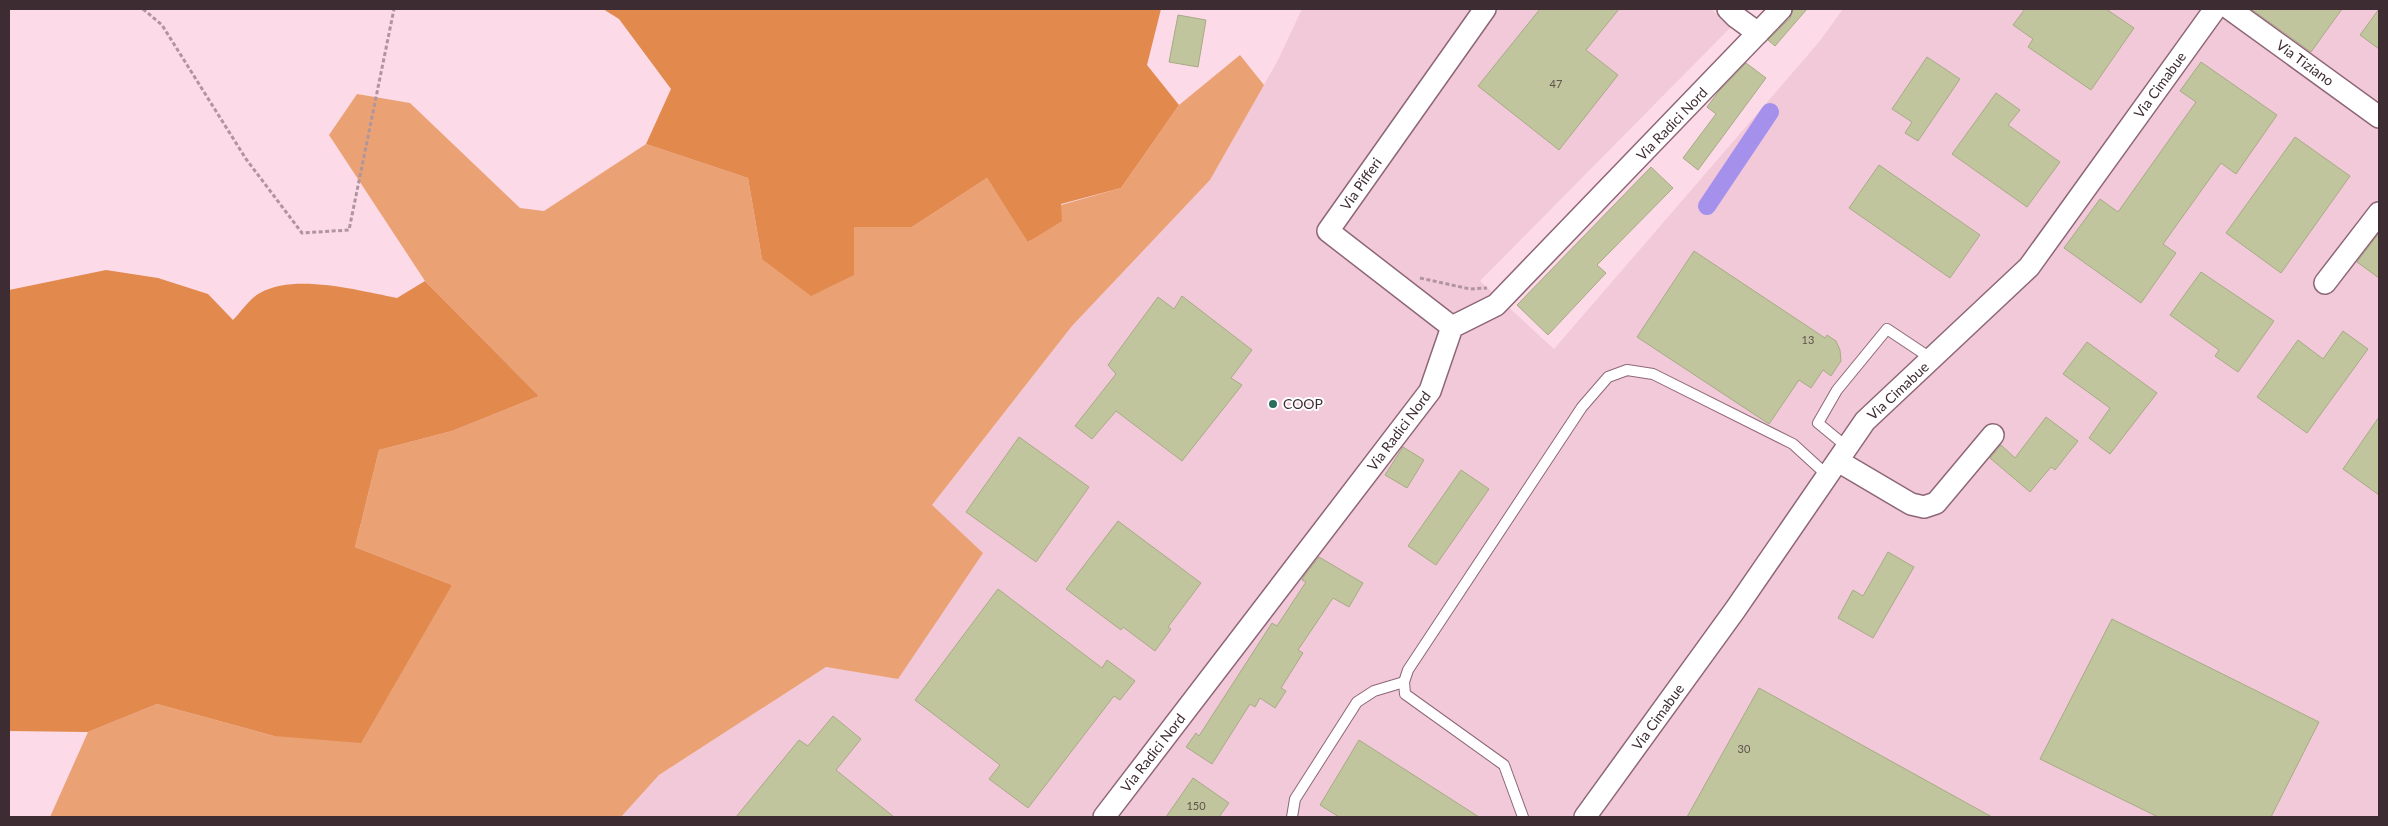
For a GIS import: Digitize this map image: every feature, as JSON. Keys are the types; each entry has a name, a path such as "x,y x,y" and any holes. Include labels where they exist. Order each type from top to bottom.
{"street":[{"name":"Via Pifferi","path":"1452,327 1328,231 1485,9"},
{"path":"1728,9 1758,33"},
{"name":"Via Radici Nord","path":"1104,817 1430,391 1452,327 1496,305 1781,9"},
{"name":"Via Cimabue","path":"1585,817 1735,610 1866,420 2029,267 2215,9"},
{"name":"Via Tiziano","path":"2230,9 2379,117"},
{"path":"2325,283 2379,213"},
{"path":"1838,461 1910,504 1924,507 1936,503 1993,436"}],"lane":[{"path":"1838,461 1818,423 1837,390 1887,329 1932,359"},
{"path":"1523,817 1504,765 1405,694 1404,682 1408,670 1582,407 1608,377 1628,370 1642,371 1665,378 1793,444 1838,461"},
{"path":"1292,817 1295,799 1357,702 1374,691 1404,682"}],"path":[{"path":"143,9 162,25 246,159 302,233 349,230 394,9"}],"shaded area":[{"path":"603,9 1161,9 1147,65 1179,105 1121,188 1061,204 1062,221 1028,242 987,178 912,227 854,227 854,275 811,296 762,259 748,178 646,144 671,89 619,19"},
{"path":"1302,9 1711,9 1731,27 1480,281 1554,349 1819,42 1843,9 2379,9 2379,817 621,817 659,775 826,667 898,679 932,505 1072,326 1210,180 1278,60"},
{"path":"1240,55 1264,85 1210,180 1072,326 932,505 983,553 898,679 826,667 659,775 621,817 50,817 88,732 157,704 274,736 452,585 355,547 379,450 452,431 539,396 425,281 329,135 357,94 410,103 520,208 544,211 646,144 748,178 762,259 854,227 912,227 987,178 1029,242 1061,205 1121,188 1179,105"},
{"path":"106,270 158,278 208,294 233,320 256,295 275,287 291,284 328,285 397,298 425,281 539,396 452,431 379,450 355,547 452,585 361,743 274,736 157,704 88,732 9,731 9,290"}],"building":[{"path":"1540,9 1619,9 1586,50 1618,75 1559,150 1478,86"},
{"path":"1793,9 1807,9 1775,46 1768,40 1790,18"},
{"path":"2025,9 2106,9 2134,28 2091,90 2028,47 2033,39 2013,25"},
{"path":"2251,9 2342,9 2311,52"},
{"path":"2379,9 2379,49 2360,35"},
{"path":"1178,15 1206,20 1198,67 1169,62"},
{"path":"1927,57 1960,79 1918,141 1905,133 1912,122 1892,109"},
{"path":"2201,62 2277,115 2236,174 2221,163 2163,244 2176,253 2141,303 2064,248 2100,199 2118,212 2196,102 2180,91"},
{"path":"1746,63 1766,78 1698,170 1683,158 1716,114 1707,107 1719,91"},
{"path":"1996,93 2020,110 2008,125 2060,162 2027,207 1952,154"},
{"path":"2295,137 2350,176 2281,273 2226,233"},
{"path":"1879,165 1980,235 1950,278 1849,208"},
{"path":"1651,167 1673,188 1597,265 1606,273 1548,335 1517,305"},
{"path":"2379,233 2379,278 2357,262"},
{"path":"1694,251 1825,338 1827,335 1836,341 1840,350 1841,361 1831,376 1823,370 1811,388 1799,380 1769,424 1637,337"},
{"path":"2201,272 2274,321 2238,372 2215,356 2219,350 2170,315"},
{"path":"1182,296 1252,350 1231,378 1242,385 1182,461 1116,411 1092,439 1075,426 1116,374 1108,365 1158,297 1174,309"},
{"path":"2343,331 2368,349 2307,433 2257,397 2298,340 2323,359"},
{"path":"2087,342 2157,393 2110,454 2089,438 2110,408 2063,374"},
{"path":"2046,417 2078,441 2055,470 2051,467 2030,492 1990,458 2001,445 2015,458"},
{"path":"2379,417 2379,495 2343,469"},
{"path":"1019,437 1089,487 1036,562 966,512"},
{"path":"1403,447 1424,460 1407,488 1385,475"},
{"path":"1461,470 1489,489 1436,565 1408,546"},
{"path":"1118,521 1201,583 1168,627 1171,629 1155,651 1123,627 1121,630 1066,589"},
{"path":"1888,552 1914,567 1873,638 1838,618 1853,590 1863,596"},
{"path":"1319,557 1363,583 1349,607 1333,598 1298,650 1303,653 1281,688 1286,691 1275,708 1260,698 1255,707 1250,704 1212,764 1186,747 1196,733 1199,736 1272,623 1277,626 1306,582 1302,580 1304,576"},
{"path":"998,589 1102,668 1107,660 1135,681 1120,700 1114,696 1028,808 989,779 1000,765 915,700"},
{"path":"2112,619 2319,722 2271,817 2158,817 2040,759"},
{"path":"1759,688 1992,817 1687,817"},
{"path":"833,716 861,739 836,770 894,817 736,817 799,740 808,746"},
{"path":"1359,740 1479,817 1339,817 1320,805"},
{"path":"1193,778 1229,803 1219,817 1166,817"}],"waterway":[{"path":"1707,206 1770,112"}],"place":[{"name":"COOP","path":"1273,404"}]}
